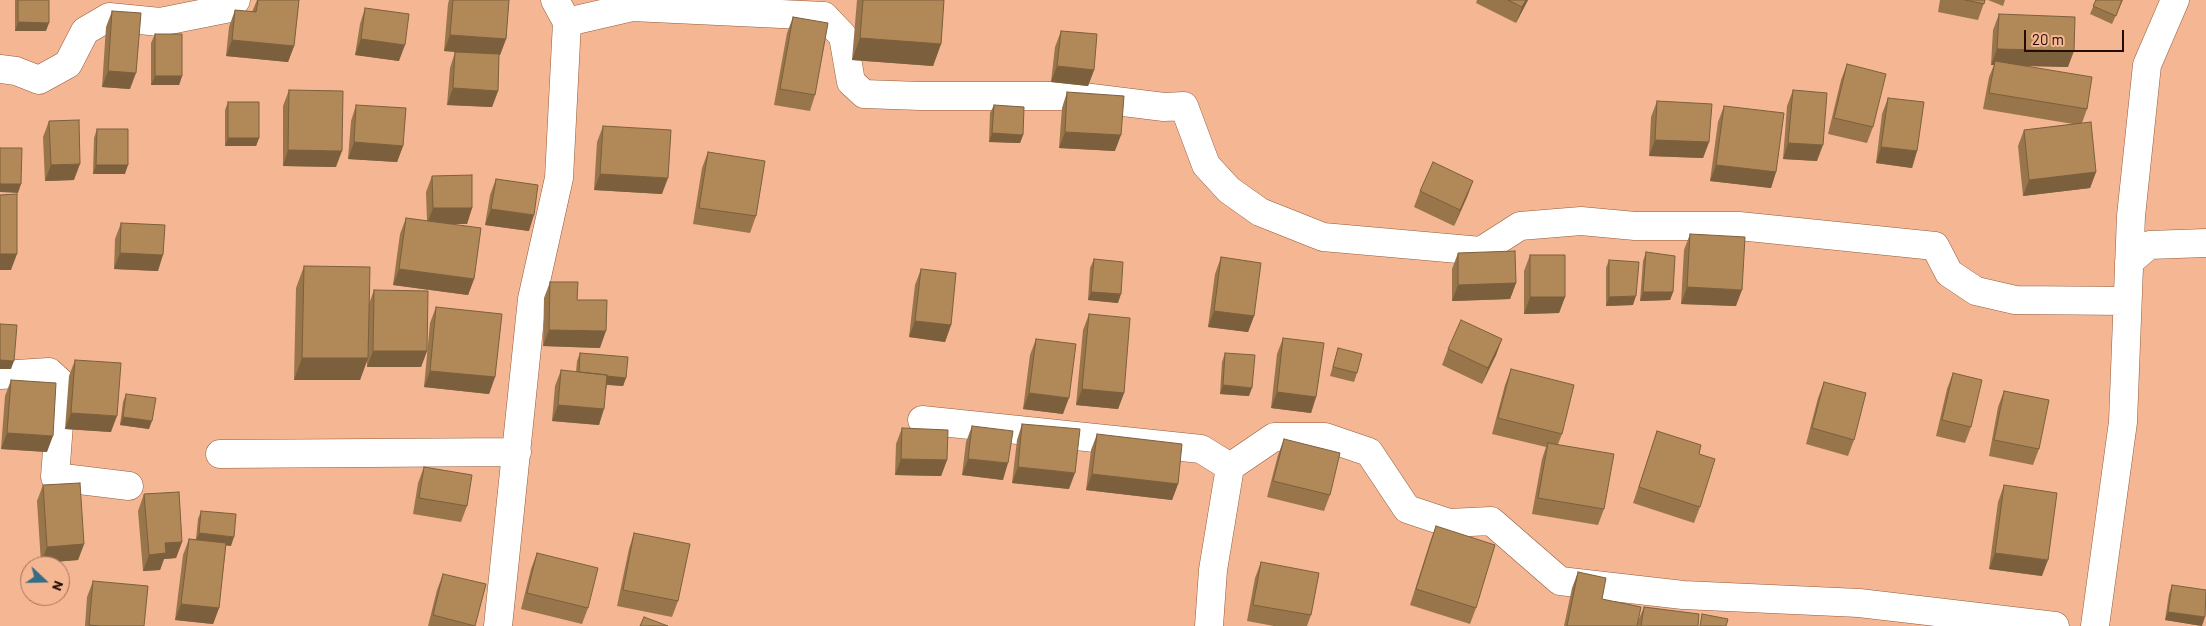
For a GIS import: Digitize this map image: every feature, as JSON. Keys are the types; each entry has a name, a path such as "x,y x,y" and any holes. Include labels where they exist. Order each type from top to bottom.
{"street":[{"path":"0,69 16,71 39,80 68,64 85,31 110,17 160,22 230,8 236,0"},
{"path":"2095,626 2123,422 2126,301 2131,216 2147,65 2175,0"},
{"path":"498,626 532,299 559,178 561,11 632,7 824,16 843,36 850,82 864,94 1075,96 1164,107 1184,106 1206,165 1229,190 1260,212 1323,237 1482,250 1520,226 1581,221 1635,226 1739,226 1936,246 1949,273 1976,291 2015,300 2126,301"},
{"path":"2129,262 2149,245 2206,243"},
{"path":"0,375 50,372 62,384 55,477 129,486"},
{"path":"922,420 1201,449 1230,467"},
{"path":"1209,626 1213,570 1230,467 1274,437 1325,437 1369,452 1407,509 1448,523 1491,521 1560,581 1683,595 1859,603 2056,626"},
{"path":"220,454 517,452"}],"building":[{"path":"18,0 49,0 49,23 18,22"},
{"path":"258,0 299,0 294,46 232,40 235,10 256,12"},
{"path":"453,0 509,0 506,39 450,35"},
{"path":"863,0 944,0 941,44 860,38"},
{"path":"1508,0 1526,0 1522,7"},
{"path":"1965,0 1985,0 1984,4"},
{"path":"2096,0 2122,0 2116,16 2093,6"},
{"path":"365,8 409,14 405,45 361,39"},
{"path":"112,11 141,13 136,73 108,71"},
{"path":"1999,14 2075,17 2074,51 1997,49"},
{"path":"793,17 828,23 815,95 780,89"},
{"path":"1061,31 1097,34 1094,70 1057,66"},
{"path":"155,34 182,34 182,76 155,76"},
{"path":"455,52 499,54 498,91 453,88"},
{"path":"1995,61 2092,77 2087,109 1989,93"},
{"path":"1847,64 1886,74 1873,127 1834,118"},
{"path":"289,90 343,91 342,151 288,150"},
{"path":"1793,90 1827,93 1823,145 1788,143"},
{"path":"1067,92 1124,96 1121,135 1065,132"},
{"path":"1888,98 1924,102 1917,151 1881,147"},
{"path":"1657,101 1712,104 1709,142 1655,140"},
{"path":"228,102 259,102 259,138 228,138"},
{"path":"356,105 406,108 403,146 354,142"},
{"path":"994,105 1024,107 1023,135 992,133"},
{"path":"1724,106 1784,113 1776,172 1716,165"},
{"path":"79,120 80,164 51,165 49,121"},
{"path":"2091,122 2096,172 2029,180 2024,130"},
{"path":"603,126 671,130 668,178 600,174"},
{"path":"97,129 128,129 128,165 96,165"},
{"path":"0,148 22,148 21,184 0,184"},
{"path":"708,152 765,161 756,216 699,208"},
{"path":"1433,162 1473,181 1460,210 1420,191"},
{"path":"472,175 472,208 433,208 432,176"},
{"path":"496,179 538,185 534,215 491,209"},
{"path":"17,194 17,254 0,254 0,195"},
{"path":"406,218 481,228 474,279 399,269"},
{"path":"121,223 165,225 163,255 120,253"},
{"path":"1690,234 1745,237 1742,290 1687,287"},
{"path":"1515,251 1516,283 1458,285 1458,253"},
{"path":"1646,252 1675,256 1673,292 1643,292"},
{"path":"1530,255 1565,255 1565,297 1530,297"},
{"path":"1221,257 1261,263 1254,316 1214,311"},
{"path":"1094,259 1123,262 1121,294 1091,292"},
{"path":"1609,260 1639,262 1636,296 1609,297"},
{"path":"304,266 370,267 368,358 302,358"},
{"path":"921,269 956,273 951,325 915,321"},
{"path":"550,282 578,282 577,300 607,300 606,331 549,330"},
{"path":"374,290 428,291 427,351 373,351"},
{"path":"436,307 502,314 495,377 430,371"},
{"path":"1089,314 1130,318 1124,393 1082,389"},
{"path":"1461,320 1502,339 1488,368 1448,349"},
{"path":"0,324 17,325 14,361 0,360"},
{"path":"1283,338 1324,343 1316,397 1277,392"},
{"path":"1036,339 1076,344 1069,398 1029,393"},
{"path":"1338,348 1362,354 1357,373 1333,367"},
{"path":"580,353 628,357 626,378 579,372"},
{"path":"1225,353 1255,355 1252,388 1223,385"},
{"path":"75,360 121,363 117,416 71,413"},
{"path":"1511,369 1574,385 1562,434 1498,418"},
{"path":"561,370 607,375 604,409 558,405"},
{"path":"1953,373 1982,380 1971,427 1942,420"},
{"path":"11,380 56,383 53,436 7,433"},
{"path":"1824,382 1866,393 1854,440 1812,428"},
{"path":"2004,391 2049,400 2039,449 1994,440"},
{"path":"126,394 156,398 152,421 123,417"},
{"path":"1022,424 1080,429 1075,473 1018,467"},
{"path":"972,426 1013,431 1008,463 968,459"},
{"path":"902,428 948,430 947,460 901,459"},
{"path":"1657,431 1701,445 1699,454 1715,459 1700,507 1639,487"},
{"path":"1097,434 1182,444 1178,484 1092,474"},
{"path":"1284,439 1340,453 1330,495 1273,481"},
{"path":"1548,443 1614,454 1604,509 1538,498"},
{"path":"424,467 472,475 467,506 419,498"},
{"path":"80,483 84,544 47,547 43,485"},
{"path":"2004,485 2057,493 2048,560 1995,553"},
{"path":"179,492 182,542 165,543 166,553 149,555 144,494"},
{"path":"201,511 236,514 234,537 199,533"},
{"path":"1436,526 1495,545 1476,608 1416,589"},
{"path":"634,533 690,544 678,601 623,590"},
{"path":"189,539 226,543 219,608 181,604"},
{"path":"537,553 598,568 588,608 527,593"},
{"path":"1261,562 1319,573 1311,615 1253,605"},
{"path":"1578,572 1606,578 1602,599 1641,607 1637,626 1567,626"},
{"path":"443,574 486,584 475,626 433,615"},
{"path":"93,581 148,586 144,626 89,625"},
{"path":"2172,585 2206,590 2205,617 2168,612"},
{"path":"1644,607 1699,614 1698,626 1641,626"},
{"path":"1702,614 1728,619 1726,626 1700,626"},
{"path":"644,617 668,626 640,626"}]}
